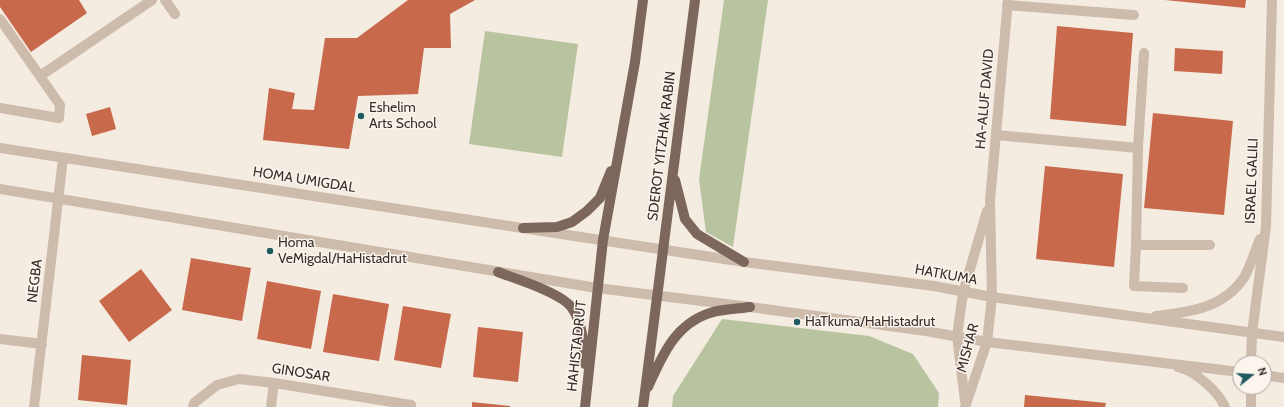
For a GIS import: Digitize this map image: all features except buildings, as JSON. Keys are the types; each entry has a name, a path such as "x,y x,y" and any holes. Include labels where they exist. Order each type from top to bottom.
{"main road":[{"path":"597,288 603,240 635,62 643,0"},
{"name":"SDEROT YITZHAK RABIN","path":"656,296 664,250 695,0"},
{"path":"523,228 558,227 572,222 587,211 600,198 618,153"},
{"path":"673,172 685,219 698,234 744,262"},
{"path":"498,272 550,292 571,306 580,323 584,350 586,396"},
{"name":"HAHISTADRUT","path":"585,407 597,288"},
{"path":"644,407 656,296"},
{"path":"645,394 663,356 676,334 684,327 709,313 750,307"}],"street":[{"path":"40,76 152,0"},
{"path":"165,0 175,14"},
{"name":"ISRAEL GALILI","path":"1251,355 1252,333 1266,226 1272,0"},
{"path":"1008,3 1134,14"},
{"name":"HA-ALUF DAVID","path":"992,297 990,201 1008,3"},
{"path":"0,19 60,105 59,118 0,108"},
{"path":"1144,53 1138,148 1134,286 1183,288"},
{"path":"996,135 1138,148"},
{"name":"HOMA UMIGDAL","path":"0,148 603,240"},
{"name":"NEGBA","path":"34,407 63,158"},
{"path":"0,189 597,288 750,307 957,336 986,342 1232,371"},
{"name":"HA-ALUF DAVID","path":"957,336 963,293 990,201"},
{"path":"1144,318 1196,311 1216,303 1234,289 1245,275 1266,226"},
{"name":"HATKUMA","path":"603,240 744,262 934,286 963,293 1284,337"},
{"path":"1136,245 1210,245"},
{"name":"MISHAR","path":"965,406 986,342 992,297"},
{"name":"MISHAR","path":"957,336 965,406"},
{"path":"0,339 42,344"},
{"path":"1157,361 1184,368 1202,381 1222,400 1225,407"},
{"path":"1272,376 1284,378"},
{"name":"GINOSAR","path":"193,407 194,402 217,385 238,379 274,383 411,405 411,407"},
{"path":"271,407 274,383"},
{"path":"1251,395 1251,407"}],"green space":[{"path":"724,0 768,0 733,247 706,232 699,179"},
{"path":"485,31 578,44 562,157 469,144"},
{"path":"722,319 869,336 913,354 939,393 938,407 672,407 673,396"}],"place":[{"name":"Eshelim Arts School","path":"361,116"},
{"name":"Homa VeMigdal/HaHistadrut","path":"270,251"},
{"name":"HaTkuma/HaHistadrut","path":"797,322"}]}
